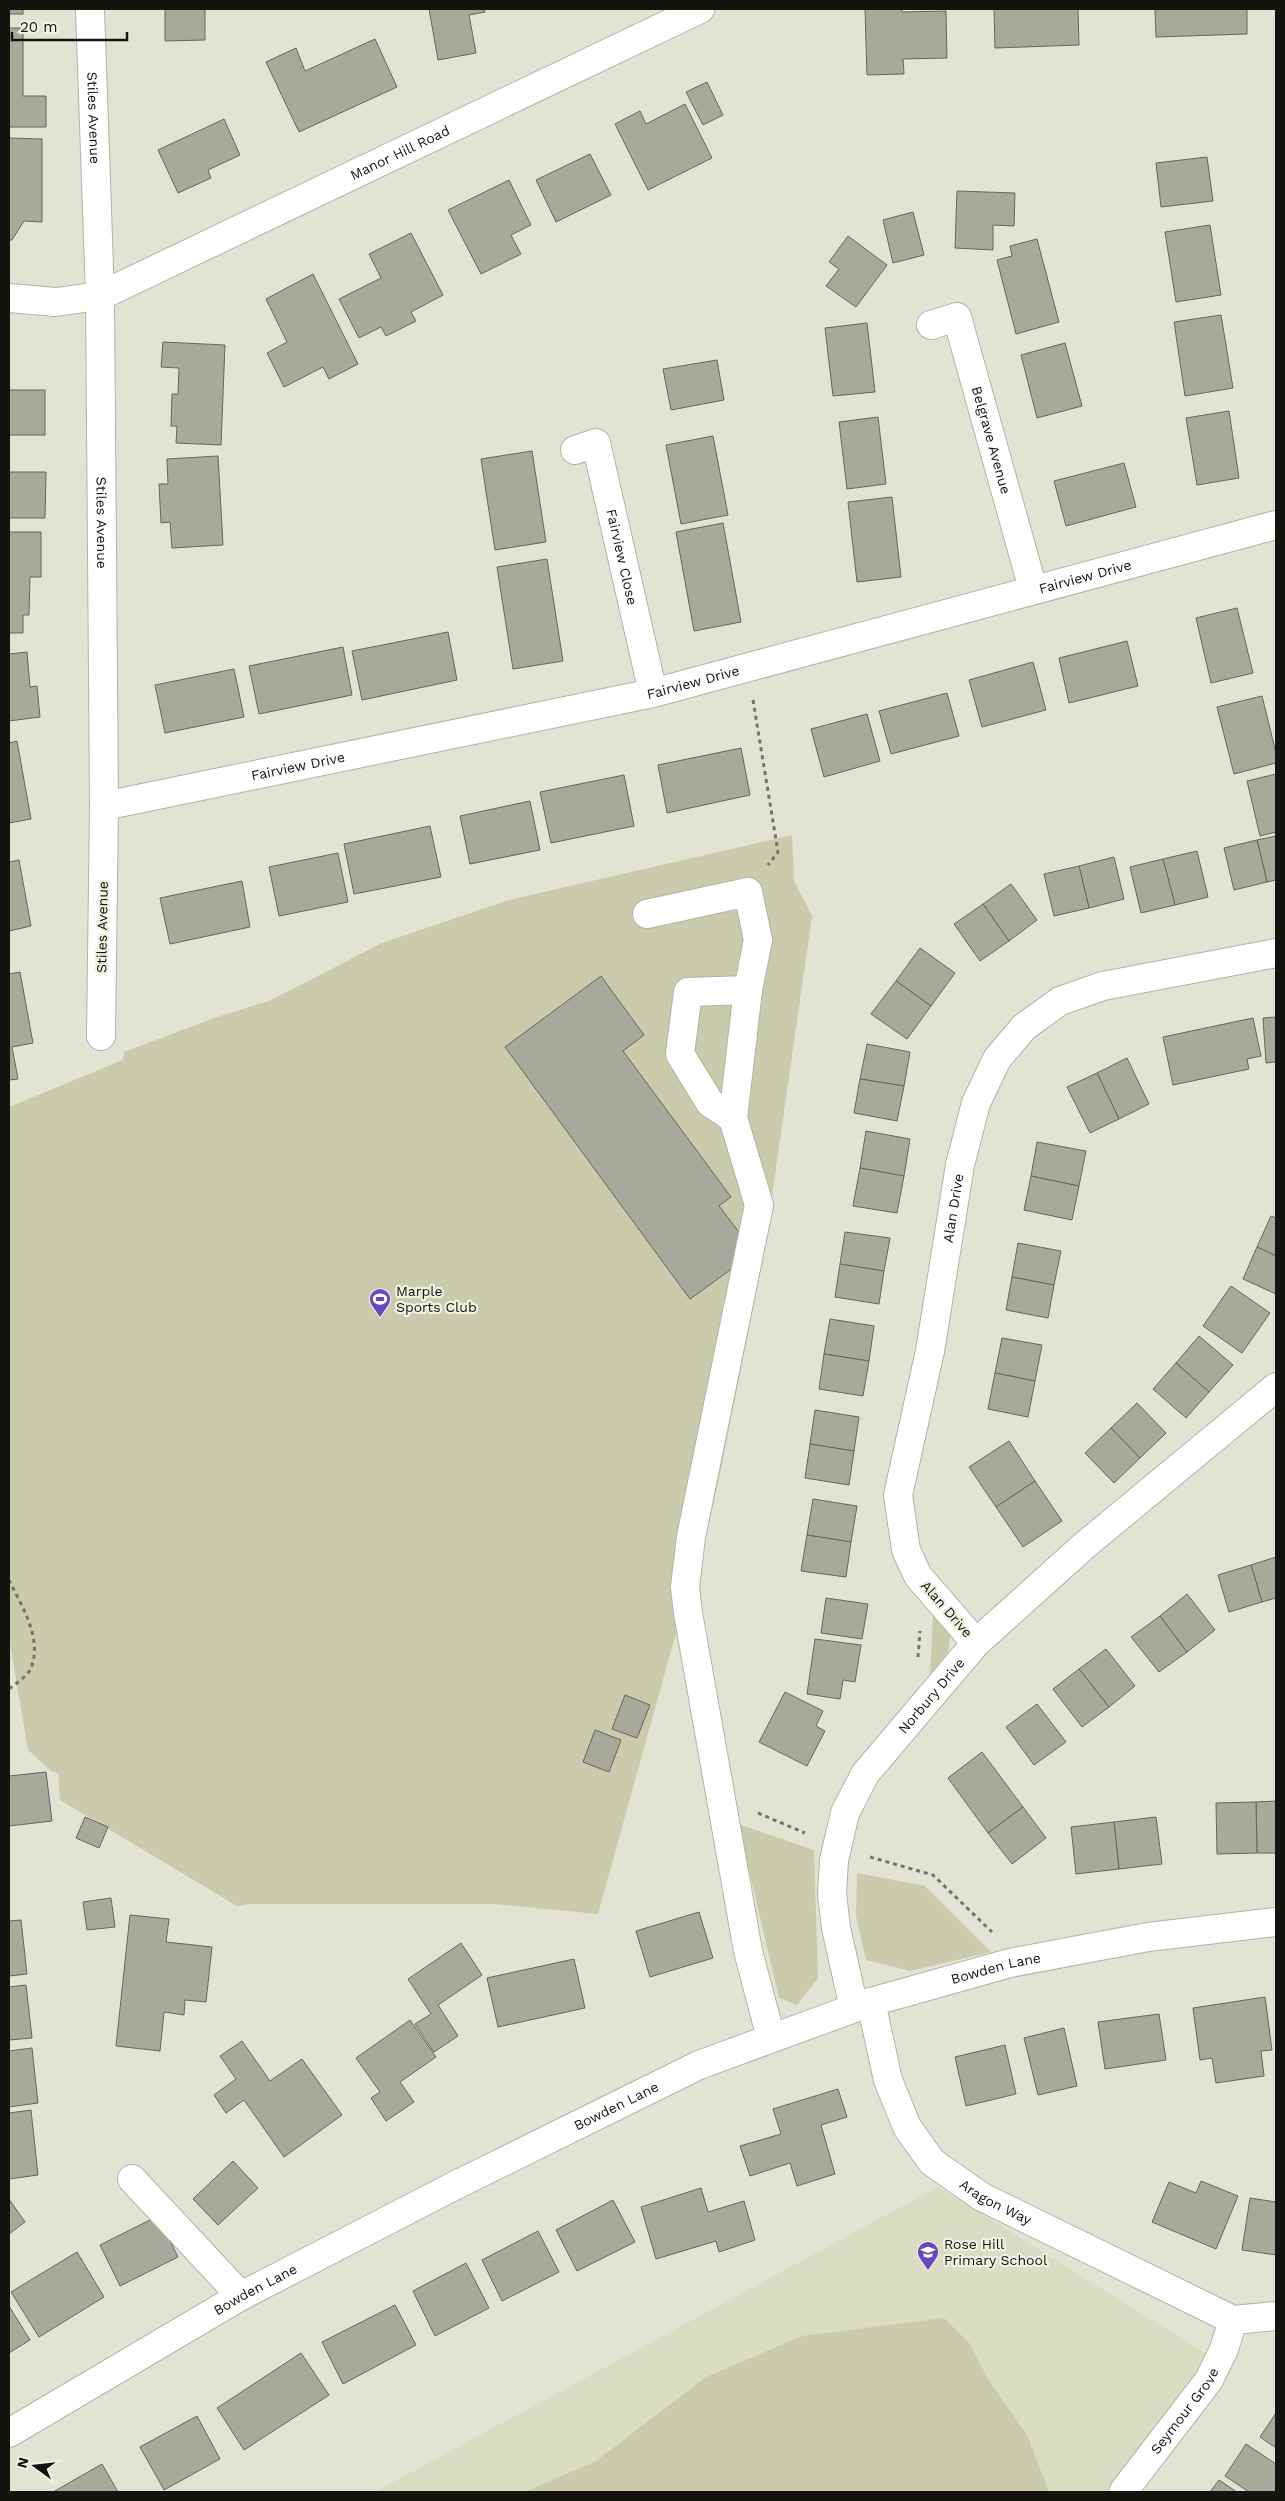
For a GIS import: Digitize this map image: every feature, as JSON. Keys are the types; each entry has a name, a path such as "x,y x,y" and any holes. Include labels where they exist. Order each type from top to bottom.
{"street":[{"name":"Stiles Avenue","path":"90,9 100,296 104,806 101,1036"},
{"name":"Manor Hill Road","path":"9,298 56,302 100,296 700,9"},
{"name":"Belgrave Avenue","path":"931,325 957,317 1032,589"},
{"name":"Fairview Close","path":"575,450 596,443 653,693"},
{"name":"Fairview Drive","path":"104,806 653,693 1032,589 1276,526"},
{"path":"647,914 748,892 758,940 748,990 733,1118 759,1205 691,1537 685,1587 748,1950 771,2038"},
{"name":"Alan Drive","path":"976,1642 918,1576 906,1550 898,1496 930,1351 960,1165 976,1103 997,1059 1024,1027 1060,1001 1103,986 1276,953"},
{"path":"733,1118 710,1103 680,1054 688,992 748,990"},
{"name":"Norbury Drive","path":"862,2004 836,1928 832,1894 837,1847 846,1813 865,1774 976,1642 1085,1545 1273,1397"},
{"name":"Bowden Lane","path":"9,2433 241,2296 454,2186 699,2065 862,2004 1022,1961 1148,1937 1276,1922"},
{"name":"Aragon Way","path":"862,2004 888,2080 907,2127 932,2162 982,2197 1233,2320"},
{"path":"132,2180 241,2296"},
{"path":"1233,2320 1276,2316"},
{"name":"Seymour Grove","path":"1123,2492 1208,2380 1224,2348 1233,2320"}],"path":[{"path":"747,667 778,852 748,892"},
{"path":"9,1580 30,1624 33,1652 31,1668 9,1689"},
{"path":"918,1658 923,1582"},
{"path":"721,1796 837,1847 933,1875 1022,1961"}],"shaded area":[{"name":"Marple Sports Club","path":"792,835 794,881 812,916 764,1252 720,1474 694,1586 674,1640 598,1914 494,1904 250,1904 237,1906 60,1800 58,1773 52,1772 28,1750 9,1637 9,1107 123,1060 124,1052 217,1017 269,1001 382,943 509,900"},
{"path":"933,1610 951,1631 948,1652 930,1678"},
{"path":"738,1824 814,1850 818,1978 797,2005 779,1998"},
{"path":"857,1873 925,1886 991,1952 910,1971 866,1960 856,1916"},
{"name":"Rose Hill Primary School","path":"938,2187 1208,2355 1106,2492 375,2492"},
{"path":"944,2318 970,2344 989,2381 1027,2435 1049,2492 525,2492 596,2461 706,2377 802,2336"}],"building":[{"path":"9,9 23,9 23,14 9,14"},
{"path":"165,9 205,9 205,40 165,41"},
{"path":"429,9 484,9 485,12 469,15 476,53 438,60"},
{"path":"865,9 902,9 902,12 946,11 947,58 903,59 904,74 867,75"},
{"path":"994,9 1078,9 1079,45 995,48"},
{"path":"1155,9 1247,9 1247,34 1156,37"},
{"path":"9,28 23,28 23,96 46,96 46,127 9,127"},
{"path":"375,39 397,87 299,132 266,62 296,48 305,71"},
{"path":"707,82 723,115 703,125 686,92"},
{"path":"685,104 712,158 648,190 615,124 640,111 646,124"},
{"path":"224,119 240,155 208,170 211,178 178,193 158,150"},
{"path":"9,138 42,139 42,222 24,221 12,240 9,240"},
{"path":"590,154 611,195 556,222 536,180"},
{"path":"1207,157 1213,201 1161,207 1156,163"},
{"path":"509,180 531,225 511,235 521,254 481,274 448,210"},
{"path":"957,191 1015,193 1014,226 993,225 993,250 955,248"},
{"path":"913,212 924,255 893,263 883,220"},
{"path":"1210,225 1221,295 1176,302 1165,232"},
{"path":"411,233 443,295 411,312 416,321 386,336 381,327 359,338 339,299 381,278 369,254"},
{"path":"848,236 887,265 856,307 826,286 839,269 829,262"},
{"path":"1037,239 1059,322 1016,334 997,260 1012,256 1010,246"},
{"path":"313,274 358,364 329,379 323,367 284,387 267,353 287,342 266,299"},
{"path":"1221,315 1233,388 1185,396 1174,322"},
{"path":"867,323 875,392 833,396 825,328"},
{"path":"163,342 225,345 221,445 176,443 177,426 171,426 172,394 178,394 179,368 161,367"},
{"path":"1065,343 1082,406 1037,418 1021,355"},
{"path":"717,360 724,400 671,410 663,369"},
{"path":"9,390 45,390 45,435 9,435"},
{"path":"1229,411 1239,478 1197,485 1186,418"},
{"path":"878,417 886,484 847,489 839,422"},
{"path":"713,436 728,515 681,524 666,445"},
{"path":"532,451 546,542 495,550 481,459"},
{"path":"218,456 223,545 172,548 170,522 161,523 159,484 168,484 167,459"},
{"path":"1124,463 1136,507 1066,526 1054,481"},
{"path":"9,472 46,472 45,518 9,518"},
{"path":"892,497 901,577 857,582 848,502"},
{"path":"723,523 741,622 694,631 676,532"},
{"path":"9,532 41,532 41,577 30,577 29,615 23,615 23,633 9,633"},
{"path":"547,559 563,661 513,669 497,567"},
{"path":"1237,608 1253,673 1211,683 1196,618"},
{"path":"448,632 457,680 362,700 352,651"},
{"path":"1127,641 1138,686 1069,703 1059,658"},
{"path":"343,647 352,695 259,714 249,666"},
{"path":"27,652 30,687 37,686 40,717 9,721 9,654"},
{"path":"1033,662 1046,710 982,727 969,680"},
{"path":"234,669 244,717 165,733 155,685"},
{"path":"947,693 959,736 891,754 879,711"},
{"path":"1262,696 1276,753 1276,763 1234,774 1217,707"},
{"path":"867,714 880,761 824,777 811,729"},
{"path":"17,741 31,819 9,823 9,743"},
{"path":"741,748 750,795 667,813 658,765"},
{"path":"1276,774 1276,832 1260,836 1247,781"},
{"path":"624,775 634,826 551,843 540,792"},
{"path":"530,801 540,850 470,864 460,816"},
{"path":"430,826 441,877 354,894 344,844"},
{"path":"1276,836 1276,880 1267,882 1257,840"},
{"path":"1257,840 1267,882 1234,890 1224,848"},
{"path":"1197,851 1208,897 1175,905 1163,859"},
{"path":"338,853 348,902 279,916 269,867"},
{"path":"1114,857 1124,899 1089,908 1079,866"},
{"path":"1163,859 1175,905 1141,913 1130,867"},
{"path":"19,860 31,926 9,931 9,862"},
{"path":"1079,866 1089,908 1054,916 1044,874"},
{"path":"242,881 250,927 170,944 160,898"},
{"path":"1011,884 1037,920 1009,941 983,904"},
{"path":"983,904 1009,941 980,961 954,924"},
{"path":"920,948 955,973 931,1006 896,981"},
{"path":"20,972 33,1043 12,1047 18,1079 9,1080 9,974"},
{"path":"601,976 644,1035 623,1051 731,1197 719,1206 749,1245 744,1260 690,1299 505,1047"},
{"path":"896,981 931,1006 907,1039 871,1014"},
{"path":"1276,1017 1276,1062 1266,1063 1263,1018"},
{"path":"1253,1018 1261,1056 1247,1059 1249,1069 1173,1085 1163,1037"},
{"path":"867,1044 910,1052 904,1086 860,1079"},
{"path":"1127,1058 1149,1104 1119,1119 1097,1073"},
{"path":"1097,1073 1119,1119 1090,1133 1067,1087"},
{"path":"860,1079 904,1086 897,1121 854,1113"},
{"path":"866,1131 910,1139 904,1176 860,1168"},
{"path":"1037,1142 1086,1151 1079,1186 1031,1176"},
{"path":"860,1168 904,1176 897,1213 853,1206"},
{"path":"1031,1176 1079,1186 1072,1220 1024,1210"},
{"path":"1271,1216 1276,1218 1276,1256 1257,1247"},
{"path":"845,1232 890,1238 884,1271 840,1264"},
{"path":"1018,1243 1061,1251 1054,1285 1012,1277"},
{"path":"1257,1247 1276,1256 1276,1294 1243,1279"},
{"path":"840,1264 884,1271 879,1304 835,1297"},
{"path":"1012,1277 1054,1285 1048,1318 1006,1310"},
{"path":"1231,1286 1270,1313 1242,1353 1203,1326"},
{"path":"830,1319 874,1326 869,1361 824,1354"},
{"path":"1199,1336 1233,1365 1209,1392 1176,1363"},
{"path":"1002,1338 1042,1345 1035,1381 995,1373"},
{"path":"824,1354 869,1361 863,1396 819,1389"},
{"path":"1176,1363 1209,1392 1186,1418 1153,1389"},
{"path":"995,1373 1035,1381 1028,1417 988,1409"},
{"path":"1137,1403 1166,1433 1140,1458 1111,1428"},
{"path":"815,1410 859,1417 854,1451 810,1444"},
{"path":"1111,1428 1140,1458 1114,1483 1085,1453"},
{"path":"1009,1441 1035,1481 996,1507 969,1467"},
{"path":"810,1444 854,1451 849,1485 805,1478"},
{"path":"1035,1481 1062,1521 1023,1547 996,1507"},
{"path":"813,1499 857,1506 851,1542 807,1535"},
{"path":"807,1535 851,1542 846,1577 801,1571"},
{"path":"1276,1557 1276,1598 1262,1602 1251,1565"},
{"path":"1251,1565 1262,1602 1229,1612 1218,1575"},
{"path":"1187,1594 1215,1630 1187,1652 1160,1616"},
{"path":"826,1598 868,1604 862,1639 821,1633"},
{"path":"1160,1616 1187,1652 1159,1672 1131,1637"},
{"path":"815,1639 861,1645 855,1682 843,1680 840,1699 807,1694"},
{"path":"1106,1649 1135,1686 1109,1707 1079,1669"},
{"path":"1079,1669 1109,1707 1082,1727 1053,1689"},
{"path":"785,1692 823,1711 816,1726 825,1731 807,1766 759,1742"},
{"path":"625,1695 650,1705 637,1738 612,1729"},
{"path":"1037,1704 1066,1742 1034,1765 1006,1727"},
{"path":"595,1730 621,1740 609,1772 583,1762"},
{"path":"982,1752 1023,1807 988,1833 948,1778"},
{"path":"46,1772 52,1821 9,1826 9,1776"},
{"path":"1276,1801 1276,1853 1257,1853 1256,1802"},
{"path":"1256,1802 1257,1853 1217,1854 1216,1803"},
{"path":"1023,1807 1046,1838 1012,1864 988,1833"},
{"path":"85,1817 108,1827 99,1848 76,1838"},
{"path":"1156,1817 1162,1864 1119,1869 1114,1822"},
{"path":"1114,1822 1119,1869 1076,1874 1071,1827"},
{"path":"111,1898 115,1927 87,1930 83,1902"},
{"path":"699,1912 713,1958 650,1977 636,1931"},
{"path":"130,1915 169,1919 166,1942 212,1947 206,2002 185,2000 184,2015 164,2012 160,2051 116,2046"},
{"path":"21,1920 27,1974 9,1976 9,1921"},
{"path":"461,1943 482,1975 438,2005 458,2036 434,2052 415,2024 431,2014 408,1979"},
{"path":"574,1959 585,2008 498,2027 487,1978"},
{"path":"26,1985 32,2038 9,2040 9,1987"},
{"path":"1265,1997 1272,2050 1261,2051 1264,2076 1216,2083 1212,2058 1200,2060 1193,2008"},
{"path":"1159,2014 1166,2060 1105,2069 1098,2022"},
{"path":"410,2020 436,2057 400,2082 414,2102 386,2121 371,2098 380,2092 356,2058"},
{"path":"1064,2028 1077,2086 1038,2095 1024,2038"},
{"path":"242,2041 270,2081 302,2059 342,2115 284,2157 244,2100 226,2113 214,2095 236,2079 220,2056"},
{"path":"1005,2045 1016,2094 966,2106 955,2057"},
{"path":"32,2048 38,2103 9,2107 9,2051"},
{"path":"838,2089 847,2117 821,2125 835,2174 797,2186 790,2163 750,2176 740,2146 781,2134 773,2109"},
{"path":"31,2110 38,2175 9,2179 9,2113"},
{"path":"233,2161 258,2188 218,2225 193,2199"},
{"path":"1201,2181 1238,2196 1216,2249 1152,2222 1169,2182 1196,2193"},
{"path":"701,2188 708,2212 744,2201 755,2240 719,2252 716,2241 656,2259 641,2207"},
{"path":"1250,2198 1276,2202 1276,2255 1242,2250"},
{"path":"9,2199 25,2222 9,2234"},
{"path":"613,2200 635,2242 577,2271 556,2230"},
{"path":"158,2216 178,2257 120,2286 100,2245"},
{"path":"538,2231 559,2272 502,2301 482,2260"},
{"path":"77,2252 104,2297 39,2337 11,2292"},
{"path":"466,2263 489,2308 435,2336 413,2291"},
{"path":"395,2305 416,2345 343,2384 322,2342"},
{"path":"9,2306 30,2340 9,2353"},
{"path":"301,2353 329,2395 244,2450 217,2408"},
{"path":"1276,2413 1276,2448 1260,2437"},
{"path":"197,2416 220,2459 164,2490 140,2447"},
{"path":"1246,2444 1276,2464 1276,2492 1249,2492 1225,2476"},
{"path":"102,2464 118,2492 53,2492"},
{"path":"1219,2480 1237,2492 1210,2492"}],"place":[{"name":"Marple Sports Club","path":"380,1318"},
{"name":"Rose Hill Primary School","path":"928,2271"}]}
